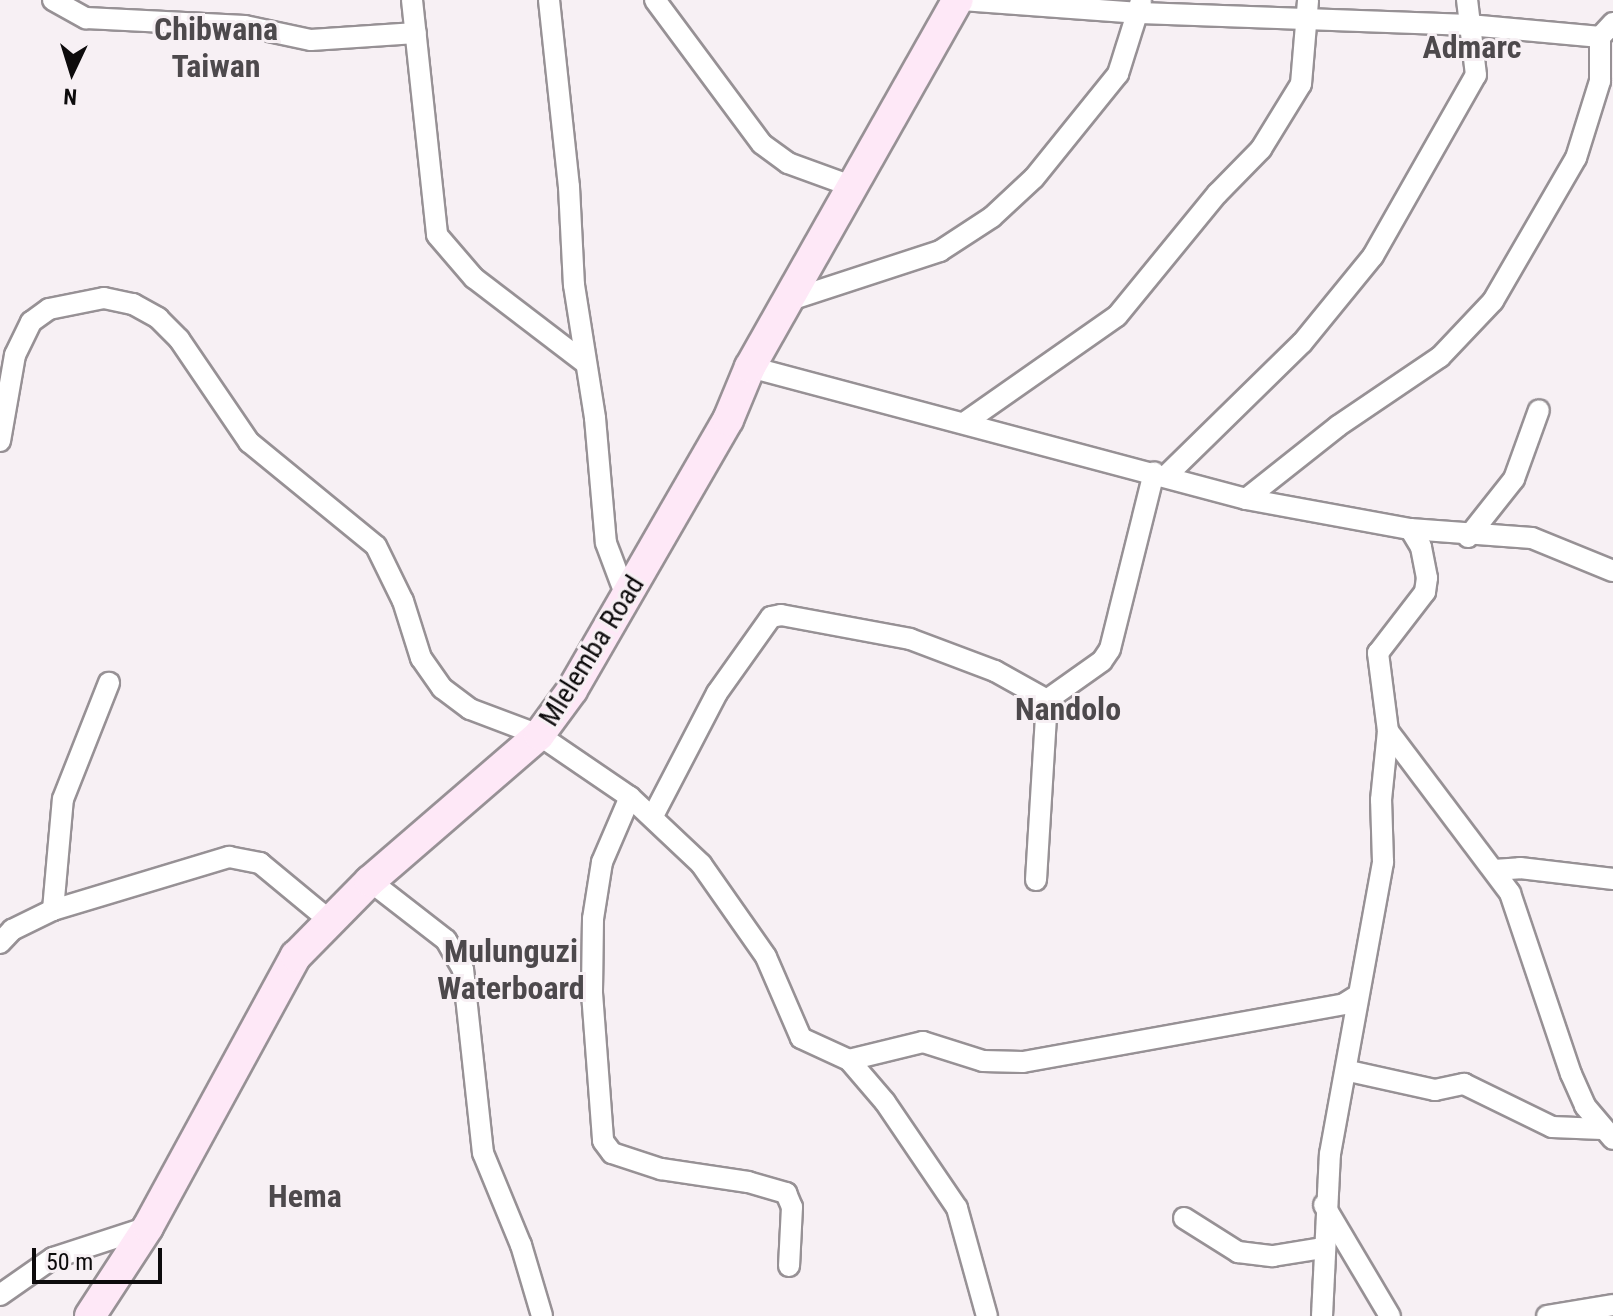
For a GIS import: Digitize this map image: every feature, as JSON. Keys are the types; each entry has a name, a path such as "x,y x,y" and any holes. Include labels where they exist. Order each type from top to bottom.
{"street":[{"path":"53,0 86,18 245,26 311,40 416,33"},
{"path":"412,0 437,235 474,278 584,362"},
{"path":"549,0 584,362 595,418 606,543 627,599"},
{"path":"655,0 762,144 788,163 854,187"},
{"path":"960,0 1309,10 1469,25 1606,30 1600,81 1576,158 1493,301 1440,357 1338,426 1246,499"},
{"name":"Mlelemba Road","path":"90,1316 148,1227 279,980 329,920 370,881 539,735 627,599 728,420 750,367 960,0"},
{"path":"1047,700 1102,661 1110,649 1161,473 1302,343 1373,256 1476,75 1467,0"},
{"path":"787,301 940,251 992,217 1034,178 1118,74 1141,7"},
{"path":"967,421 1117,316 1217,194 1261,149 1301,84 1309,10"},
{"path":"0,441 15,355 31,322 49,309 75,301 104,298 133,304 158,318 179,339 249,442 376,546 403,601 421,658 442,688 485,716 539,735 654,814 701,864 766,957 801,1038 849,1060 885,1102 957,1208 987,1316"},
{"path":"750,367 967,421 1246,499 1468,537 1532,538 1613,571"},
{"path":"1468,537 1514,479 1539,410"},
{"path":"1322,1316 1324,1205 1336,1111 1349,1071 1357,996 1383,862 1381,800 1388,731 1378,653 1425,592 1427,578 1421,547 1410,529"},
{"path":"654,814 717,693 771,617 910,639 995,671 1047,700"},
{"path":"53,910 63,799 109,683"},
{"path":"1036,880 1047,700"},
{"path":"1388,731 1494,870 1524,926 1571,1074 1608,1134"},
{"path":"630,797 602,862 593,919 592,993 603,1141 612,1153 661,1169 786,1193 792,1207 789,1266"},
{"path":"0,943 12,930 53,910 241,857 270,869 329,920"},
{"path":"1494,870 1520,868 1613,879"},
{"path":"370,881 446,940 463,969 483,1153 521,1245 542,1316"},
{"path":"849,1060 923,1042 983,1061 1023,1062 1344,1004 1357,996"},
{"path":"1349,1071 1426,1089 1464,1084 1552,1127 1608,1134"},
{"path":"1324,1205 1390,1316"},
{"path":"1184,1218 1238,1252 1273,1256 1323,1248"},
{"path":"0,1295 53,1258 148,1227"},
{"path":"1547,1316 1613,1305"}],"district":[{"name":"Admarc","path":"1472,47"},
{"name":"Chibwana Taiwan","path":"216,48"},
{"name":"Nandolo","path":"1068,709"},
{"name":"Mulunguzi Waterboard","path":"511,970"},
{"name":"Hema","path":"305,1196"}]}
